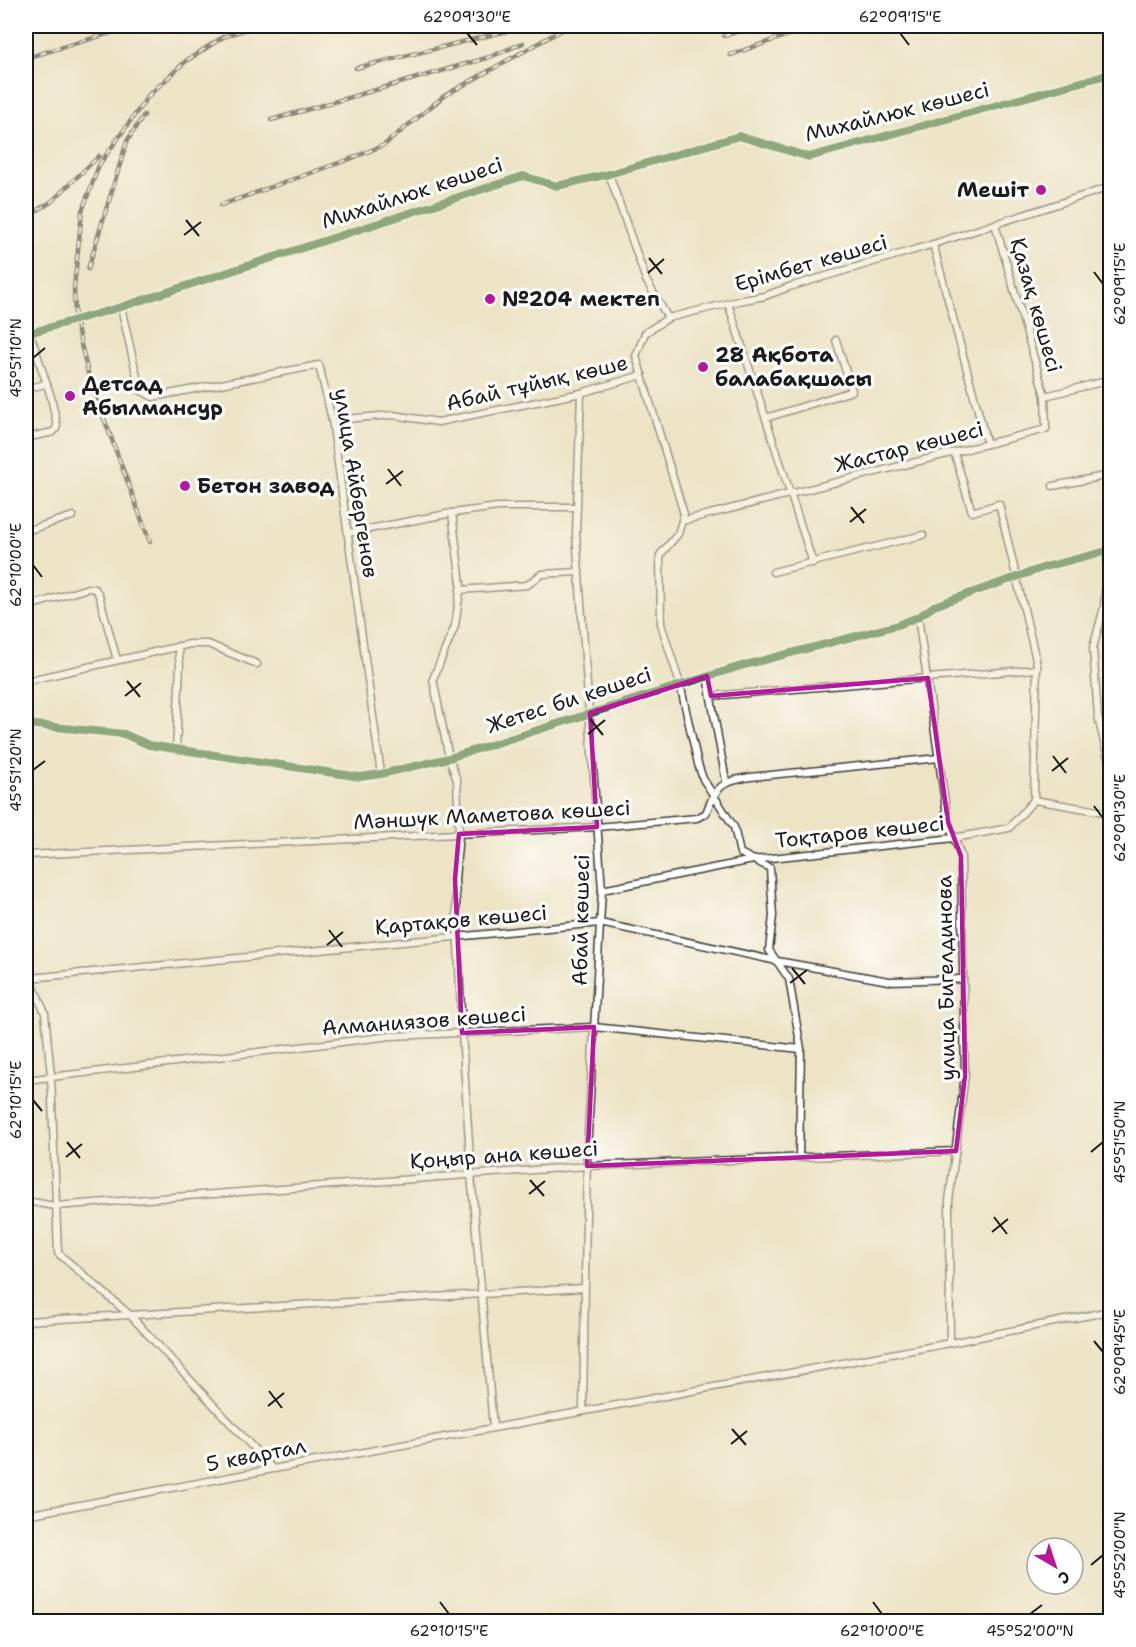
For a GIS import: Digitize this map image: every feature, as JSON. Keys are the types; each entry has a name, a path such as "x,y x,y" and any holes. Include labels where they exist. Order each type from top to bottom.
{"street":[{"name":"Михайлюк көшесі","path":"28,334 122,307 524,176 557,186 609,174 739,136 809,157 1110,74"},
{"path":"609,174 646,280 668,318 645,333 636,357 684,513 678,534 660,555 661,624 680,684 703,779 734,827 740,853 770,868 772,916 769,950 789,979 801,1049 799,1157"},
{"name":"Ерімбет көшесі","path":"668,318 765,296 1110,188"},
{"name":"Қазақ көшесі","path":"995,224 1045,396"},
{"path":"933,244 987,444"},
{"path":"728,303 813,563"},
{"name":"улица Айбергенов","path":"122,307 140,390 153,397 319,365 332,420 381,774"},
{"path":"26,438 53,432 56,429 51,397 28,334"},
{"path":"766,418 852,391 836,340"},
{"name":"Абай тұйық көше","path":"332,420 393,415 438,422 581,393 642,375"},
{"path":"1045,396 1110,380"},
{"path":"26,389 45,384"},
{"name":"Абай көшесі","path":"581,393 576,534 602,890 586,1150 583,1411"},
{"name":"Жастар көшесі","path":"682,521 1046,429 1045,396"},
{"path":"954,452 972,512 999,504 1016,577 1037,669 1034,800 1110,813"},
{"path":"1053,486 1110,475"},
{"path":"348,533 452,513 498,507 577,507"},
{"path":"452,513 461,584 455,626 433,679 449,758 457,780 459,834 455,879 462,1033 471,1174 493,1427"},
{"path":"26,531 73,516"},
{"path":"773,572 923,535"},
{"path":"1109,551 1104,607 1093,648 1098,717 1110,768"},
{"name":"Жетес би көшесі","path":"26,724 124,734 149,745 176,750 291,765 360,777 381,774 449,758 707,676 898,625 918,617 934,606 1016,577 1045,567 1109,551"},
{"path":"460,590 527,585 542,574 579,572"},
{"path":"26,607 88,588 94,589 99,596 117,660"},
{"name":"улица Бигелдинова","path":"918,617 948,822 961,856 965,1075 949,1201 950,1343"},
{"path":"26,681 190,644 208,644 257,664"},
{"path":"176,750 180,665 178,646"},
{"path":"711,696 1037,669"},
{"path":"707,676 726,781 939,758"},
{"name":"Мәншүк Маметова көшесі","path":"26,855 597,827 697,819 706,813 713,796 726,781"},
{"name":"Тоқтаров көшесі","path":"602,890 753,860 954,838 1010,828 1034,800"},
{"name":"Қартақов көшесі","path":"30,978 600,923 777,961 889,981 963,979"},
{"path":"26,963 45,1013 51,1076 58,1253 130,1316 272,1468"},
{"name":"Алманиязов көшесі","path":"26,1080 391,1036 594,1027 801,1049"},
{"name":"Қоңыр ана көшесі","path":"26,1202 55,1206 587,1166 956,1151"},
{"path":"26,1321 584,1288"},
{"name":"5 квартал","path":"26,1515 950,1343 1110,1311"}],"highlighted area":[{"path":"707,676 711,696 928,678 948,822 961,856 965,1075 956,1151 587,1166 594,1027 462,1033 455,879 459,834 597,827 590,713"}],"railway":[{"path":"26,58 134,26"},
{"path":"146,98 186,61 223,37 255,26"},
{"path":"356,68 528,26"},
{"path":"221,205 384,145 444,96 569,26"},
{"path":"724,36 753,26"},
{"path":"730,55 814,26"},
{"path":"271,120 490,57 523,43"},
{"path":"150,542 90,381 75,320 74,288 82,211 99,165 151,92"},
{"path":"88,269 127,141 144,115"},
{"path":"26,217 51,202 99,156"}],"cycle path":[{"path":"26,334 121,307 523,176 557,186 609,174 739,136 809,157 1110,74"},
{"path":"26,724 124,734 149,745 360,777 381,774 449,758 741,666 898,625 918,617 934,606 1045,567 1110,550"}],"place":[{"name":"Мешіт","path":"1041,190"},
{"name":"№204 мектеп","path":"490,299"},
{"name":"28 Ақбота балабақшасы","path":"703,367"},
{"name":"Детсад Абылмансур","path":"70,396"},
{"name":"Бетон завод","path":"185,486"}]}
